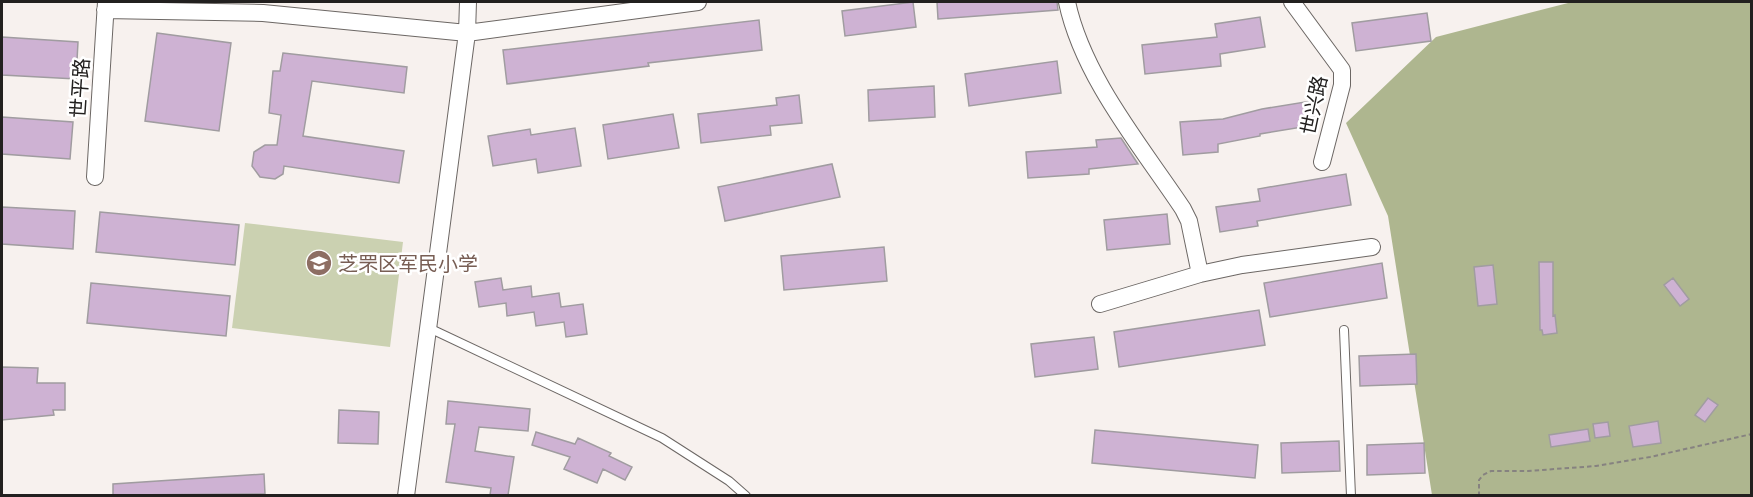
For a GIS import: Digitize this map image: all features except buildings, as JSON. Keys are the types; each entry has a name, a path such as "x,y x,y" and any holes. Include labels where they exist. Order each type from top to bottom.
{"street":[{"path":"406,495 467,33 468,2"},
{"path":"106,6 263,13 467,33 698,2"},
{"path":"1067,2 1077,36 1100,84 1189,221 1200,274"},
{"name":"世兴路","path":"1292,2 1342,70 1342,85 1322,162"},
{"name":"世平路","path":"95,177 106,6"},
{"path":"1100,304 1200,274 1242,265 1372,246"}],"lane":[{"path":"429,328 662,438 729,481 746,495"},
{"path":"1344,330 1351,495"}],"path":[{"path":"1479,495 1479,480 1491,471 1596,466 1650,457 1752,434"}],"green space":[{"path":"1572,2 1751,2 1751,495 1432,495 1388,216 1346,123 1436,37"},
{"path":"245,223 403,242 390,347 232,328"}],"place":[{"name":"芝罘区军民小学","path":"319,263"}]}
